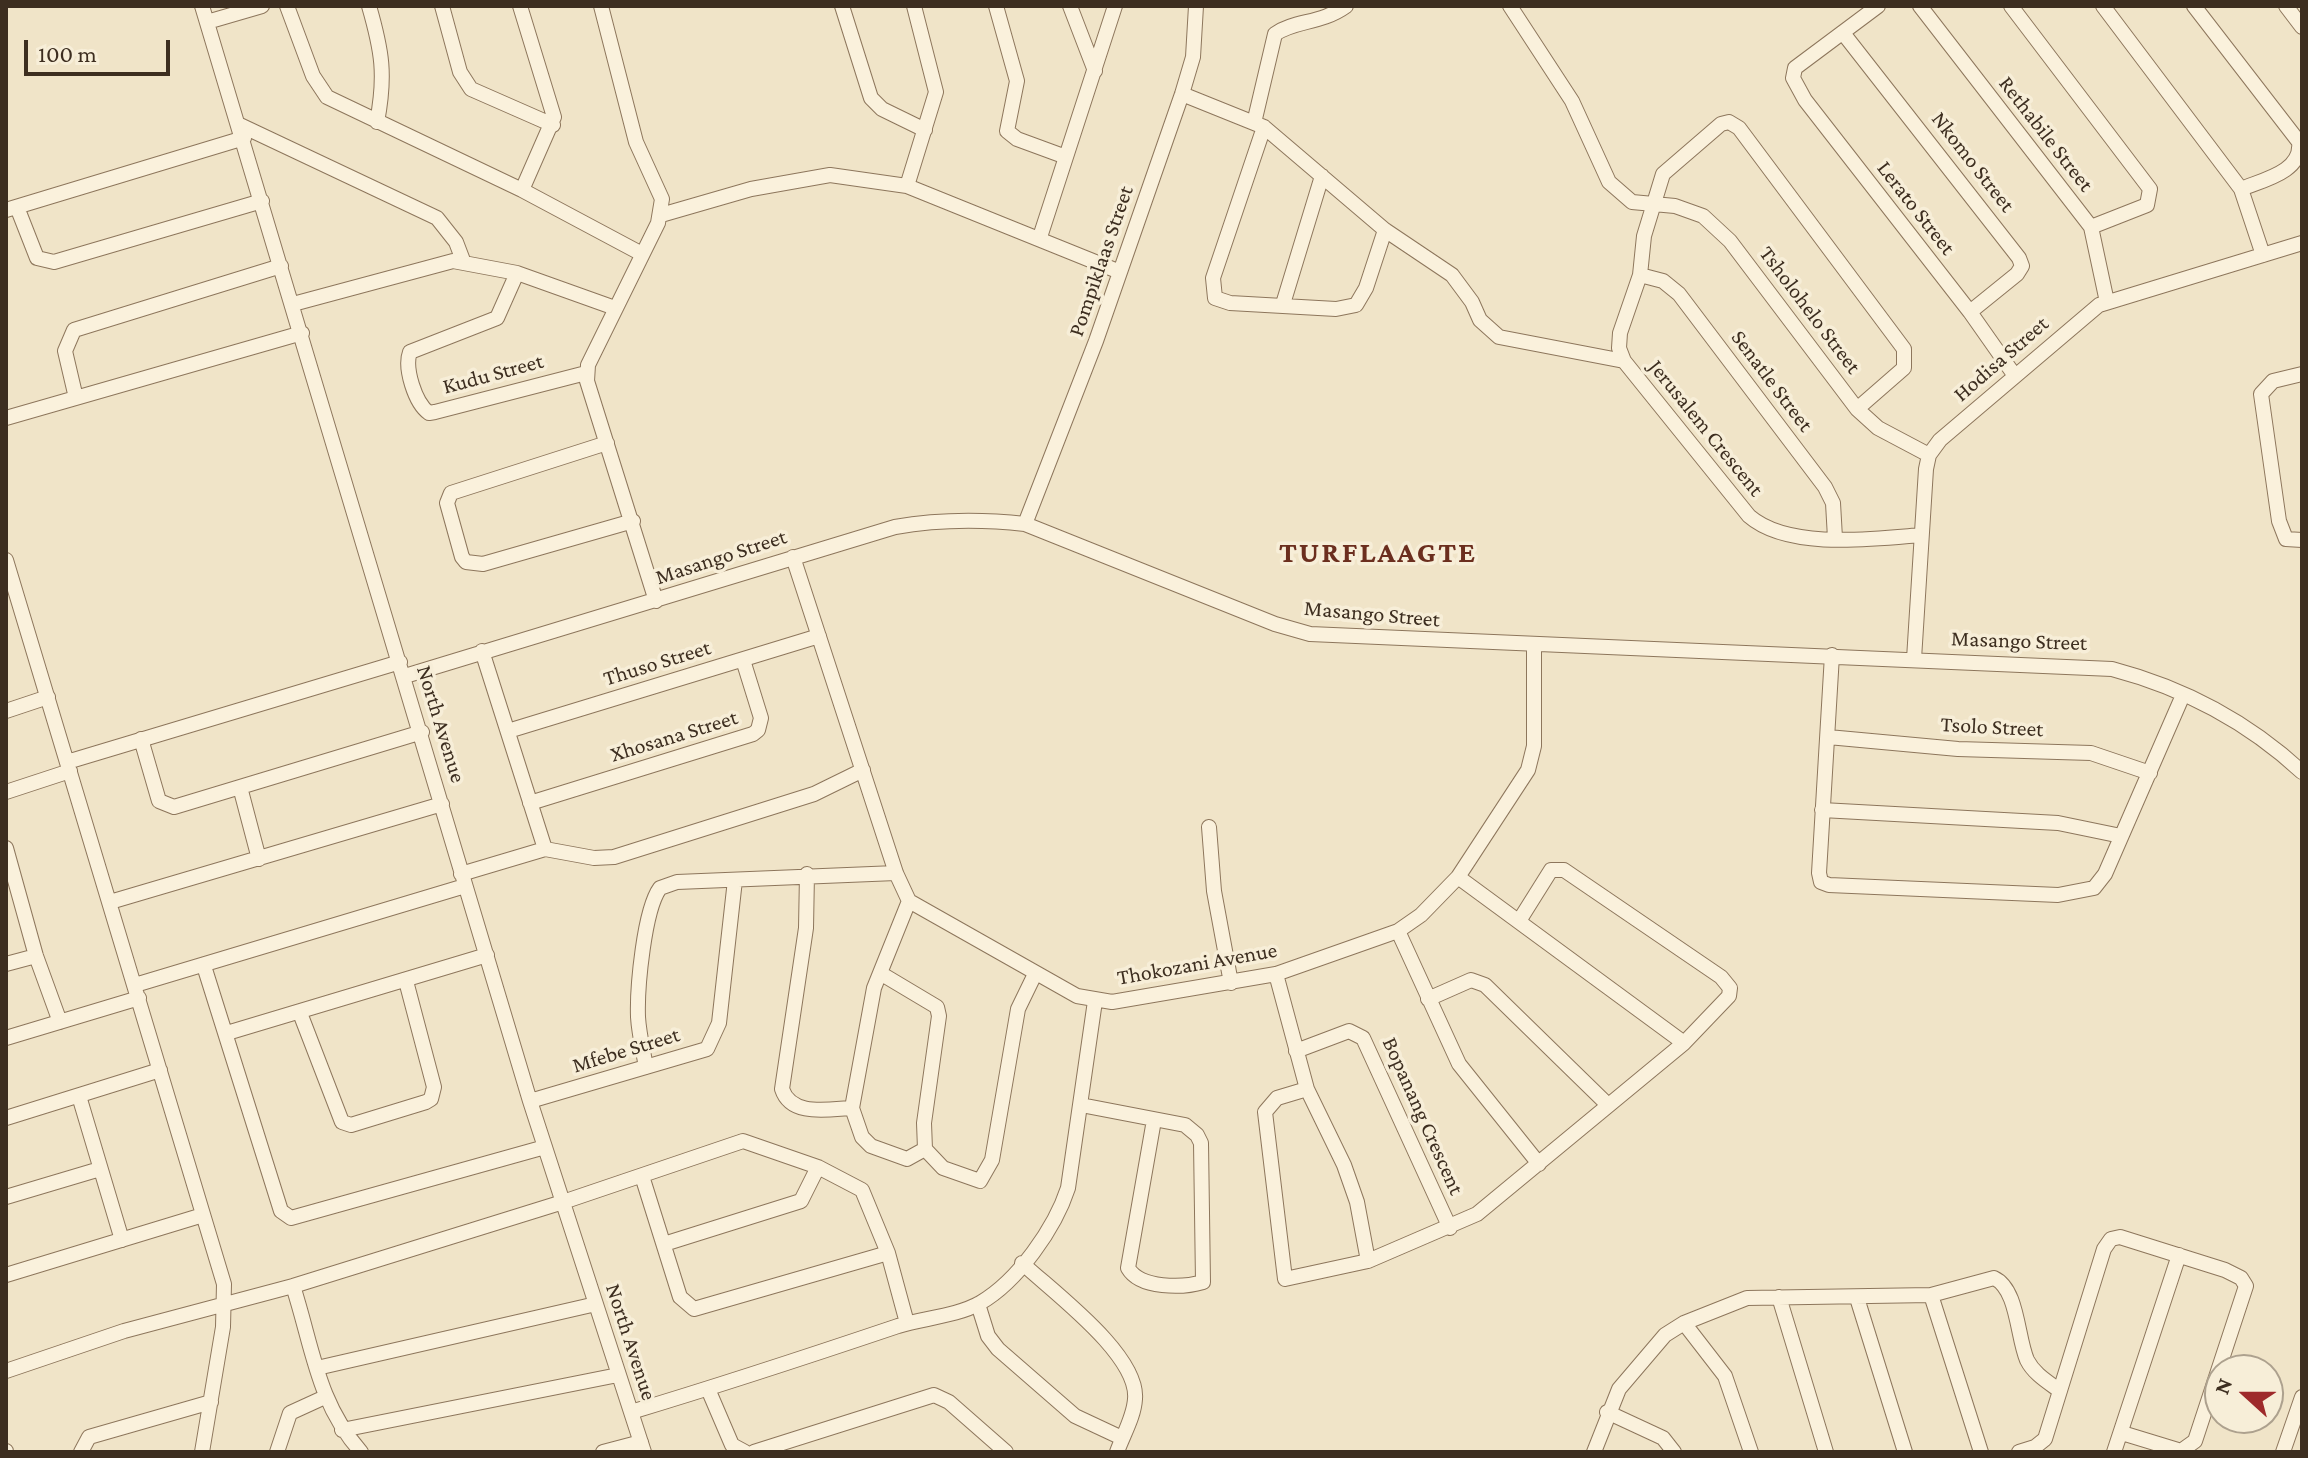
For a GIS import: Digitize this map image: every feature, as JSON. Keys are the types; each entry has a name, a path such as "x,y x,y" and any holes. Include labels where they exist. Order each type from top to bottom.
{"street":[{"name":"North Avenue","path":"202,6 242,131 530,1101 642,1447"},
{"path":"207,22 262,6"},
{"path":"287,6 318,87 327,97 522,190 642,254"},
{"path":"369,6 383,64 384,81 377,122"},
{"path":"442,6 460,72 471,89 553,125"},
{"path":"520,6 553,110 553,125 522,190"},
{"path":"601,6 636,142 662,199 661,215 586,373 656,601"},
{"path":"842,6 871,98 882,109 925,130"},
{"path":"907,186 936,92 914,6"},
{"path":"996,6 1017,81 1007,131 1017,139 1066,157"},
{"path":"1070,6 1095,71"},
{"path":"1040,237 1115,6"},
{"name":"Pompiklaas Street","path":"1025,524 1096,341 1182,94 1193,57 1196,6"},
{"path":"1346,6 1316,23 1294,26 1275,34 1259,125 1213,278 1213,292 1220,301 1336,309 1356,305 1366,288 1385,230"},
{"name":"Tsholohelo Street","path":"1510,6 1572,101 1609,182 1632,202 1686,209 1703,216 1722,232 1857,409 1878,428 1929,455"},
{"path":"1843,33 1878,6"},
{"name":"Rethabile Street","path":"1920,6 2091,227 2107,302"},
{"path":"2011,6 2151,193 2147,205 2091,227"},
{"path":"2103,6 2241,189 2263,255"},
{"path":"2194,6 2299,142 2298,156 2288,169 2241,189"},
{"path":"2286,6 2302,27"},
{"name":"Lerato Street","path":"1843,33 1798,65 1793,78 1805,100 1970,312 2015,376"},
{"name":"Nkomo Street","path":"1843,33 2019,258 2022,266 2017,274 1970,312"},
{"path":"1182,94 1259,125 1385,230 1452,275 1472,302 1480,320 1499,337 1624,361"},
{"name":"Jerusalem Crescent","path":"1857,409 1904,368 1904,349 1739,128 1729,122 1721,124 1671,163 1663,174 1652,206 1640,275 1620,333 1619,348 1624,361 1759,525 1796,536 1921,542"},
{"path":"262,201 54,262 37,258 12,208 242,131 437,218 456,242 464,263"},
{"path":"1283,304 1322,176"},
{"path":"661,215 751,189 816,177 907,186 1040,237 1120,272"},
{"name":"Hodisa Street","path":"1929,455 1940,440 2089,311 2107,302 2302,243"},
{"path":"293,304 441,262 517,273 615,308"},
{"path":"76,398 65,351 74,330 281,266"},
{"name":"Kudu Street","path":"517,273 497,318 410,352 407,363 420,404 429,413 435,412 586,373"},
{"name":"Senatle Street","path":"1640,275 1663,281 1679,294 1825,487 1833,503 1835,538"},
{"path":"6,418 302,333"},
{"path":"2302,374 2273,381 2263,388 2261,394 2279,521 2286,539 2302,540"},
{"path":"607,443 451,493 447,503 462,557 466,562 483,564 633,521"},
{"path":"1914,659 1929,455"},
{"name":"Masango Street","path":"6,792 141,739 482,651 656,601 793,557 926,522 959,519 1025,524 1275,624 1310,634 1534,646 2097,667 2124,672 2233,718 2264,738 2302,772"},
{"path":"793,557 896,873 909,901 880,973 869,1011 852,1108 862,1137 871,1146 907,1159 925,1149"},
{"path":"6,560 137,991 226,1303 202,1452"},
{"name":"Thuso Street","path":"508,731 819,636"},
{"name":"Thokozani Avenue","path":"909,901 1035,974 1077,996 1095,1001 1112,1002 1276,974 1398,931 1429,908 1458,877 1528,770 1534,746 1534,646"},
{"path":"482,651 545,849"},
{"path":"1832,655 1819,873 1821,882 1829,885 2075,894 2098,884 2183,695"},
{"name":"Xhosana Street","path":"530,803 753,734 758,730 761,718 743,660"},
{"path":"6,711 48,697"},
{"path":"141,739 162,805 174,807 422,732"},
{"name":"Tsolo Street","path":"1828,737 1958,749 2091,753 2150,773"},
{"path":"6,1038 60,1022 204,966 463,880 545,849 594,858 614,857 814,794 863,770"},
{"path":"240,787 259,859"},
{"path":"110,902 442,804"},
{"path":"1822,810 2058,823 2121,836"},
{"path":"1209,827 1210,861 1231,983"},
{"path":"6,848 10,876 60,1022"},
{"path":"1450,1228 1477,1214 1539,1164 1607,1104 1684,1043 1729,996 1730,988 1721,977 1564,870 1551,870 1519,921"},
{"path":"646,1067 638,1015 655,896 667,884 807,874 896,873"},
{"path":"807,874 806,928 782,1089 785,1099 795,1106 811,1110 852,1108"},
{"path":"1458,877 1684,1043"},
{"name":"Mfebe Street","path":"530,1101 707,1049 717,1034 732,934 735,880"},
{"path":"1398,931 1459,1064 1539,1164"},
{"path":"227,1033 487,955"},
{"path":"6,964 36,956"},
{"path":"204,966 281,1211 291,1218 545,1147"},
{"path":"880,973 937,1007 939,1016 924,1123 925,1149 943,1168 974,1180 985,1177 992,1160 1018,1009 1035,974"},
{"path":"1276,974 1307,1089 1344,1165 1357,1202 1368,1261"},
{"path":"1428,999 1471,980 1485,985 1607,1104"},
{"path":"300,1013 342,1122 351,1125 411,1107 431,1099 434,1087 406,981"},
{"path":"631,1412 907,1323 978,1304 1022,1263 1052,1228 1062,1207 1081,1105 1095,1001"},
{"name":"Bopanang Crescent","path":"1296,1051 1349,1031 1363,1038 1450,1228 1368,1261 1285,1279 1265,1112 1277,1098 1307,1089"},
{"path":"6,1118 160,1070"},
{"path":"79,1096 122,1240"},
{"path":"1081,1105 1185,1125 1197,1135 1201,1143 1203,1282 1190,1286 1173,1286 1138,1277 1128,1268 1154,1120"},
{"path":"6,1371 124,1331 293,1286 563,1202 743,1141 818,1167 862,1190 888,1253 907,1323"},
{"path":"664,1244 801,1201 818,1167"},
{"path":"6,1197 100,1169"},
{"path":"642,1176 680,1297 694,1309 888,1253"},
{"path":"6,1275 203,1215"},
{"path":"2019,1452 2035,1447 2045,1439 2109,1241 2125,1237 2236,1275 2246,1286 2198,1434 2181,1451 2122,1433"},
{"path":"2114,1452 2179,1255"},
{"path":"978,1304 988,1336 998,1349 1075,1416 1120,1445 1135,1397 1123,1361 1022,1263"},
{"path":"1594,1452 1607,1412 1619,1389 1665,1335 1684,1323 1747,1298 1931,1295 1990,1277 2002,1282 2027,1360 2034,1371 2060,1391"},
{"path":"293,1286 325,1397 342,1430 361,1452"},
{"path":"1931,1295 1981,1452"},
{"path":"1779,1297 1826,1452"},
{"path":"1857,1298 1905,1452"},
{"path":"317,1368 596,1304"},
{"path":"1684,1323 1725,1376 1751,1452"},
{"path":"342,1430 618,1375"},
{"path":"708,1389 732,1445 745,1452"},
{"path":"754,1452 934,1395 949,1402 1006,1452"},
{"path":"277,1452 290,1413 325,1397"},
{"path":"2283,1452 2302,1400"},
{"path":"81,1452 89,1437 211,1402"},
{"path":"1607,1412 1663,1438 1674,1452"},
{"path":"603,1452 642,1447"}],"district":[{"name":"TURFLAAGTE","path":"1378,553"}]}
